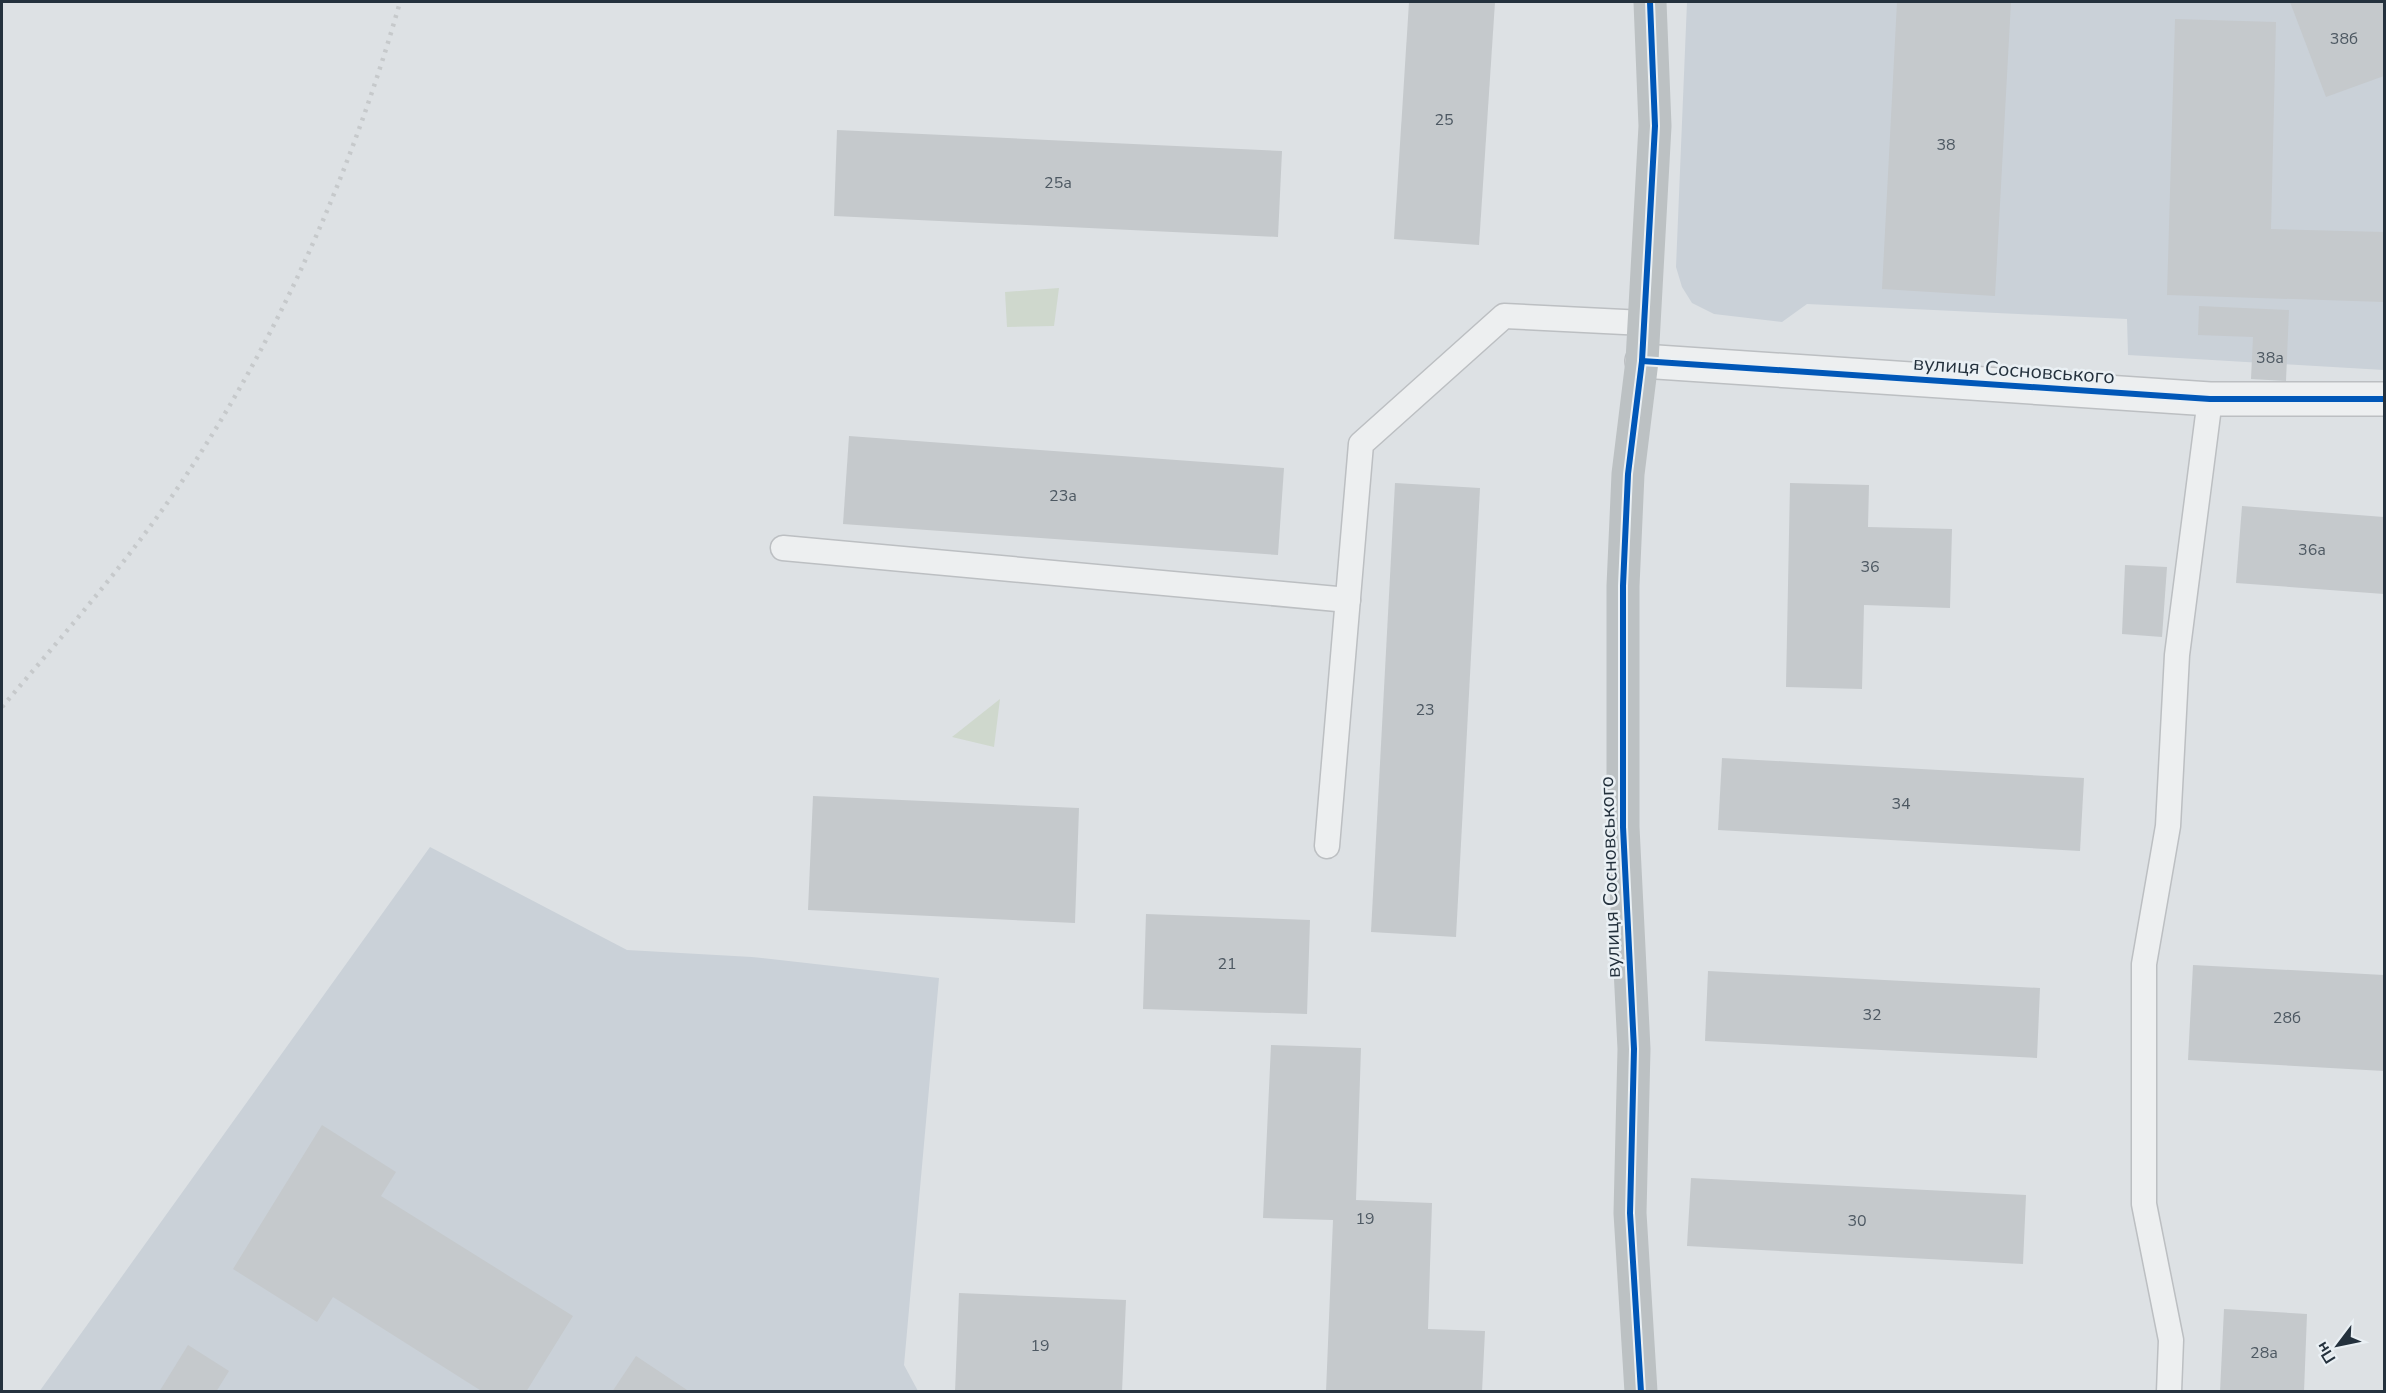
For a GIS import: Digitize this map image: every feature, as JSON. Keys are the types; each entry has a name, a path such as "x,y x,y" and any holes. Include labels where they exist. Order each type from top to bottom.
{"street":[{"name":"вулиця Сосновського","path":"1641,1392 1630,1213 1634,1049 1623,827 1623,586 1628,474 1642,361 1655,126 1650,2"},
{"name":"вулиця Сосновського","path":"1642,361 2210,399 2385,399"}],"lane":[{"path":"1327,846 1361,444 1504,316 1644,323"},
{"path":"2169,1392 2171,1340 2144,1204 2144,964 2168,826 2177,655 2210,399"},
{"path":"783,548 1348,600"}],"shaded area":[{"path":"1687,2 2384,2 2384,370 2128,355 2127,319 1807,304 1782,322 1714,314 1692,303 1682,287 1676,267"},
{"path":"1059,288 1054,326 1007,327 1005,292"},
{"path":"1000,699 994,747 952,737"},
{"path":"430,847 627,950 752,957 939,978 904,1365 918,1391 39,1392"}],"building":[{"path":"1409,2 1495,2 1479,245 1394,239"},
{"path":"1897,2 2011,2 1995,296 1882,289"},
{"path":"2290,2 2384,2 2384,76 2326,97"},
{"path":"2175,19 2276,22 2271,229 2384,232 2384,302 2167,295"},
{"path":"837,130 1282,151 1278,237 834,216"},
{"path":"2199,306 2289,310 2286,381 2251,379 2253,337 2198,335"},
{"path":"849,436 1284,468 1278,555 843,524"},
{"path":"1395,483 1480,488 1456,937 1371,932"},
{"path":"1790,483 1869,485 1868,527 1952,529 1950,608 1864,605 1862,689 1786,687"},
{"path":"2242,506 2384,517 2384,594 2236,583"},
{"path":"2125,565 2167,567 2162,637 2122,634"},
{"path":"1722,758 2084,778 2080,851 1718,830"},
{"path":"813,796 1079,808 1075,923 808,910"},
{"path":"1146,914 1310,920 1307,1014 1143,1009"},
{"path":"2193,965 2384,975 2384,1071 2188,1060"},
{"path":"1708,971 2040,988 2037,1058 1705,1041"},
{"path":"1271,1045 1361,1048 1356,1200 1432,1203 1428,1329 1485,1331 1482,1392 1326,1392 1333,1220 1263,1218"},
{"path":"322,1125 396,1172 381,1196 573,1316 526,1392 483,1392 333,1297 317,1322 233,1269"},
{"path":"1691,1178 2026,1195 2023,1264 1687,1246"},
{"path":"959,1293 1126,1300 1122,1392 955,1392"},
{"path":"2224,1309 2307,1314 2304,1392 2220,1392"},
{"path":"188,1345 229,1371 216,1392 159,1392"},
{"path":"636,1356 690,1392 612,1392"}],"railway":[{"path":"2,707 129,555 176,490 231,404 290,293 316,237 362,120 400,2"}],"cycle path":[{"path":"1641,1392 1630,1213 1634,1049 1623,827 1623,586 1628,474 1642,361 1655,126 1650,2"},
{"path":"1642,361 2210,399 2384,399"}]}
